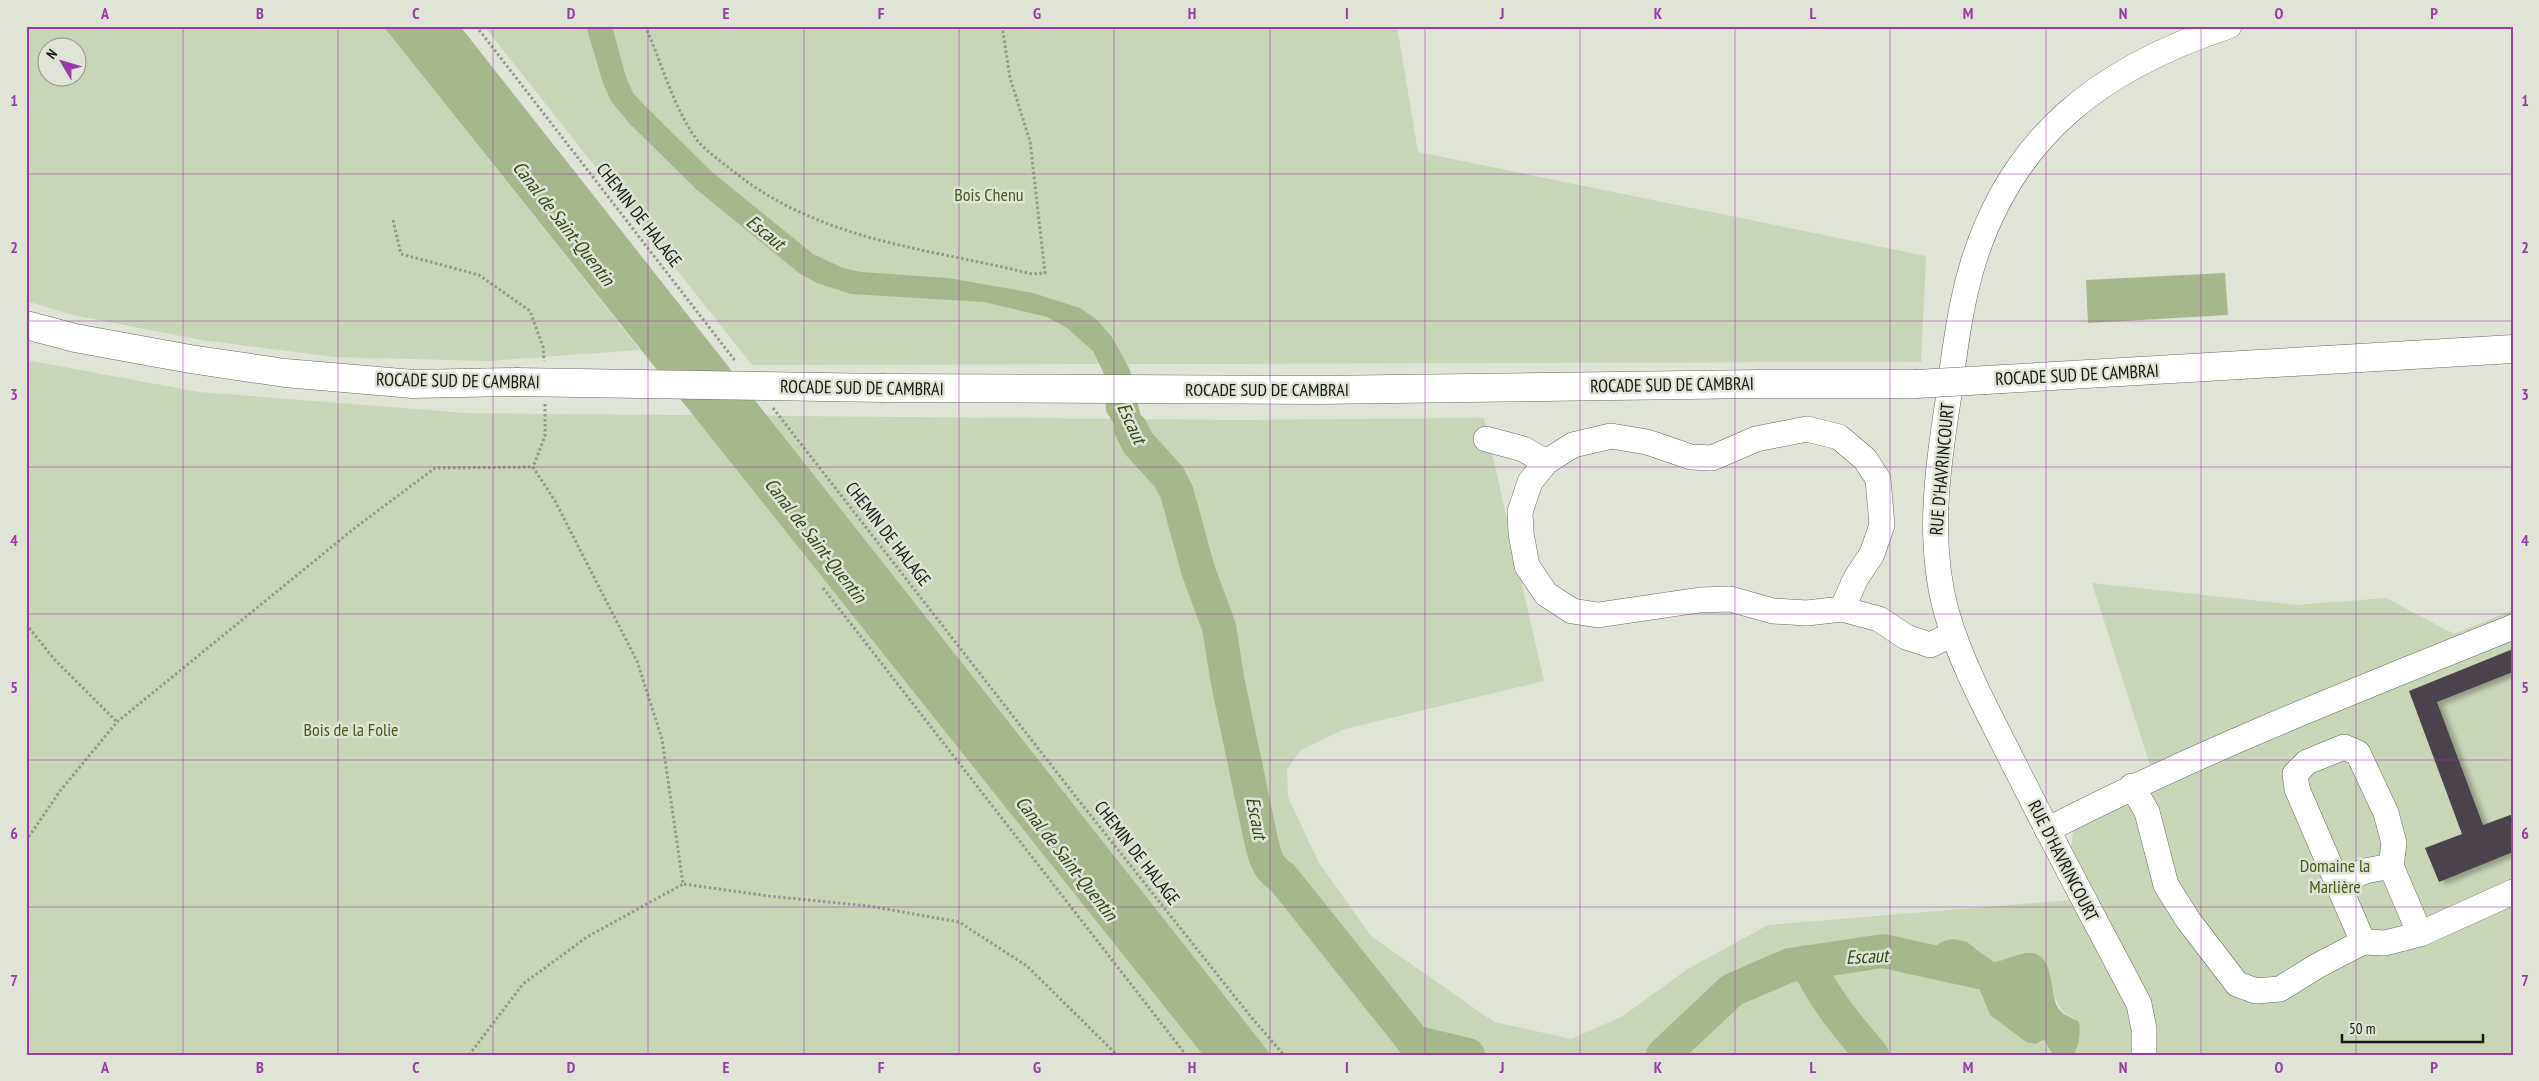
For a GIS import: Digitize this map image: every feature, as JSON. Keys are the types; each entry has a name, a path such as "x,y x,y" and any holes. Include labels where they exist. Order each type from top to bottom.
{"highway":[{"name":"ROCADE SUD DE CAMBRAI","path":"26,325 75,338 190,359 285,372 414,384 516,382 884,388 1318,390 1759,384 1916,384 2513,350"}],"street":[{"name":"RUE D'HAVRINCOURT","path":"2144,1055 2144,1030 2139,1004 2047,830 1987,710 1953,634 1941,588 1936,554 1937,484 1965,292 1984,231 2006,187 2027,157 2078,103 2108,81 2141,61 2177,45 2229,26"},
{"path":"1842,608 1856,578 1872,554 1882,525 1878,479 1865,458 1839,437 1807,429 1756,439 1712,458 1691,457 1647,442 1611,436 1573,445 1546,462 1530,482 1520,512 1521,533 1527,566 1546,594 1572,611 1598,615 1700,600 1730,599 1773,611 1807,613 1842,608 1879,619 1906,637 1930,645 1953,634"},
{"path":"1486,439 1523,449 1546,462"},
{"path":"2047,830 2132,786 2338,697 2513,627"},
{"path":"2363,942 2297,789 2295,774 2307,762 2344,747 2358,753 2386,813 2394,843 2391,866 2420,934"},
{"path":"2132,786 2146,812 2166,885 2188,920 2237,984 2256,991 2280,989 2317,966 2363,942 2385,942 2420,934 2513,892"},
{"path":"2338,884 2365,871 2391,866"}],"path":[{"name":"CHEMIN DE HALAGE","path":"476,26 739,366"},
{"path":"645,26 688,126 699,142 753,187 831,227 872,240 1032,274 1045,273 1030,141 1010,78 1002,26"},
{"path":"393,220 402,254 479,275 530,312 543,347 544,367"},
{"path":"533,467 546,436 544,397"},
{"name":"CHEMIN DE HALAGE","path":"769,404 1076,797 1251,1017 1284,1055"},
{"path":"26,841 60,791 117,722 356,527 435,468 533,467"},
{"path":"533,467 555,501 637,661 662,739 684,884"},
{"path":"823,588 1186,1055"},
{"path":"26,624 54,660 117,722"},
{"path":"469,1055 523,984 587,937 684,884 769,896 869,906 959,922 1027,966 1117,1055"}],"green space":[{"path":"26,26 383,26 640,350 488,361 335,357 201,340 73,315 26,301"},
{"name":"Bois Chenu","path":"484,26 1397,26 1418,152 1926,256 1921,362 752,365"},
{"name":"Bois de la Folie","path":"26,360 199,392 465,413 1235,420 1484,418 1544,681 1345,729 1301,750 1287,769 1288,797 1319,863 1371,936 1494,1022 1571,1039 1623,1016 1686,970 1768,925 2096,898 2071,847 2073,832 2082,819 2155,781 2092,583 2297,605 2386,598 2454,634 2513,610 2513,1055 2073,1055 2076,1050 2074,1018 2065,1013 2059,1006 2048,972 2038,955 1993,962 1985,958 1977,948 1959,976 1971,978 1979,988 1990,1015 2026,1042 2040,1043 2044,1040 2053,1055 26,1055"}],"water":[{"name":"Canal de Saint-Quentin","path":"383,26 460,26 1271,1055 1203,1055"},
{"path":"586,26 612,26 626,77 633,93 712,172 813,254 843,268 861,272 948,278 1033,293 1080,308 1096,319 1112,337 1130,370 1143,426 1150,439 1169,457 1147,472 1130,451 1106,411 1104,374 1093,351 1067,328 1047,317 984,302 851,294 817,283 799,273 696,189 629,123 611,101 603,83"},
{"path":"2225,273 2228,315 2088,323 2086,280"},
{"path":"1954,939 1967,942 1993,962 2027,953 2038,955 2044,960 2050,975 2057,1006 2064,1014 2079,1022 2079,1039 2073,1055 2053,1055 2044,1040 2035,1044 2026,1042 1990,1015 1979,988 1971,978 1951,974 1935,965 1930,958 1935,946 1941,942"}],"building":[{"path":"2513,649 2513,672 2437,702 2483,825 2513,814 2513,852 2439,882 2425,848 2462,834 2409,691"}],"waterway":[{"name":"Escaut","path":"1131,429 1138,443 1169,477 1177,493 1198,570 1219,627 1228,683 1267,861 1273,870 1282,877 1414,1042 1468,1055"},
{"name":"Escaut","path":"1663,1055 1732,990 1790,965 1883,951 1979,972"},
{"path":"1807,962 1828,999 1872,1055"}],"park label":[{"name":"Domaine la Marlière","path":"2335,876"}]}
